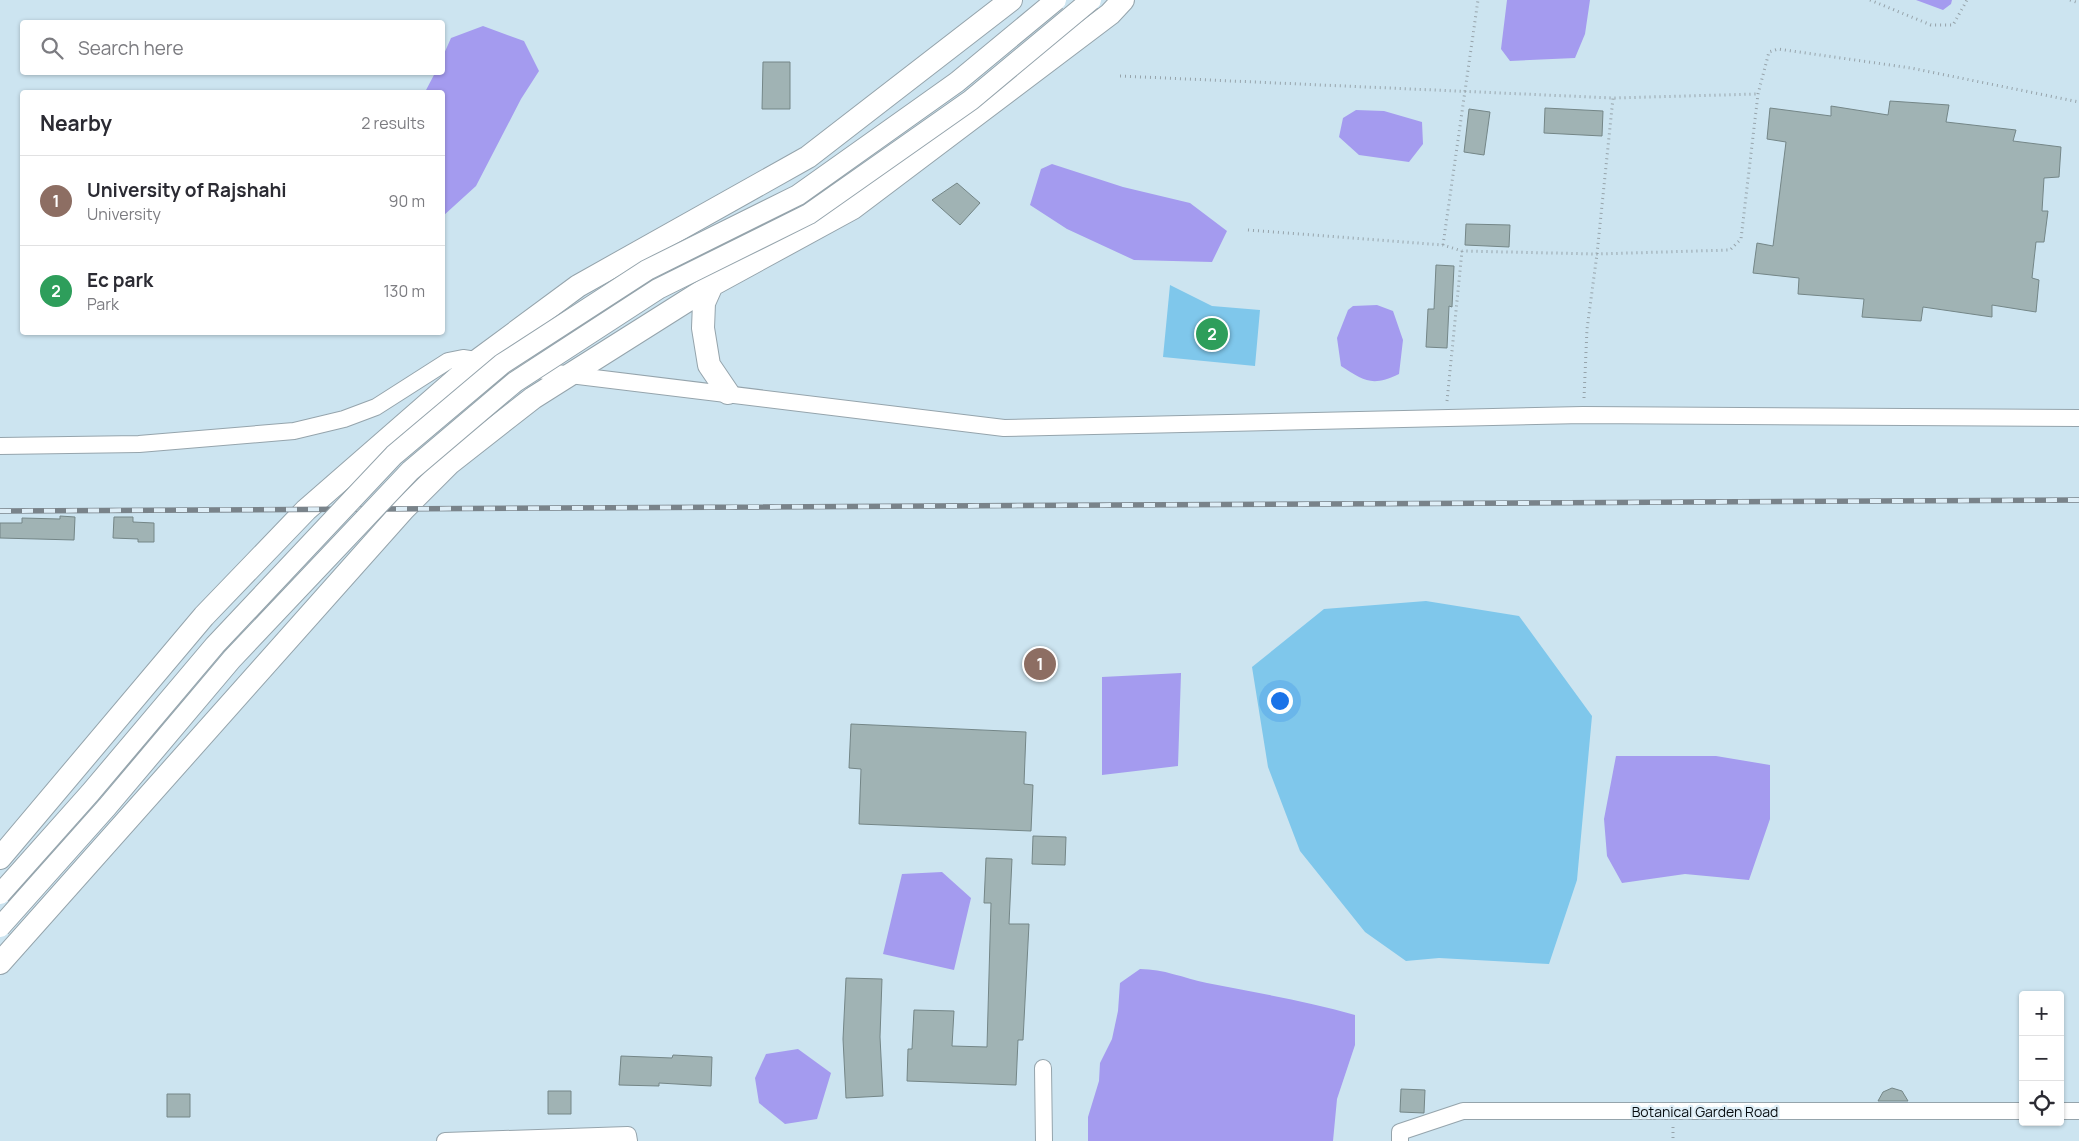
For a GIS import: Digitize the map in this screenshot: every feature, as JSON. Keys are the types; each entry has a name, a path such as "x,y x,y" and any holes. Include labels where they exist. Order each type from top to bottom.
{"main road":[{"path":"0,858 204,616 299,517 478,360 578,286 808,157 1011,0"},
{"path":"0,963 404,509 450,463 533,398 712,285 853,208 1110,14 1123,0"},
{"path":"712,285 704,303 703,328 709,365 728,393"}],"street":[{"path":"0,894 90,793 215,644 394,455 502,364 647,270 798,195 957,82 1056,0"},
{"path":"0,927 107,807 232,659 410,471 515,382 650,294 809,214 970,100 1091,0"},
{"path":"0,446 139,444 294,431 344,419 376,407 448,361 462,358 570,375 1004,428 1583,415 2079,418"},
{"path":"1044,1068 1044,1141"},
{"name":"Botanical Garden Road","path":"1400,1141 1400,1132 1463,1111 2019,1111"},
{"path":"2064,1111 2079,1111"},
{"path":"445,1141 629,1138"}],"path":[{"path":"1443,244 1463,92 1478,0"},
{"path":"1870,0 1931,26 1952,26 1967,0"},
{"path":"2070,0 2076,2"},
{"path":"1248,230 1443,244 1462,251 1597,254 1730,250 1741,239 1758,94 1769,52 1778,49 1825,54 1911,68 2079,102"},
{"path":"1120,76 1613,98 1758,94"},
{"path":"1583,415 1587,329 1597,254 1613,98"},
{"path":"1445,417 1462,251"},
{"path":"1673,1123 1674,1141"}],"shaded area":[{"path":"0,0 2079,0 2079,1141 0,1141"},
{"path":"1507,0 1590,0 1585,34 1575,58 1510,61 1501,49"},
{"path":"1916,0 1952,0 1951,4 1943,10"},
{"path":"483,26 524,41 539,71 521,99 476,186 445,214 445,90 426,90 434,75 445,75 445,52 451,38"},
{"path":"1356,110 1384,111 1422,122 1423,144 1409,162 1359,155 1339,137 1343,118"},
{"path":"1052,164 1123,187 1190,203 1227,231 1212,262 1134,260 1067,229 1030,205 1041,169"},
{"path":"1170,285 1212,306 1260,310 1255,366 1163,357"},
{"path":"1377,305 1393,311 1403,340 1399,374 1382,380 1368,381 1341,366 1337,338 1348,310 1353,306"},
{"path":"1426,601 1519,616 1592,716 1577,880 1549,964 1439,958 1406,961 1365,932 1300,851 1268,767 1252,667 1324,609"},
{"path":"1181,673 1178,766 1102,775 1102,677"},
{"path":"1616,756 1716,756 1770,765 1770,819 1749,880 1685,874 1622,883 1607,856 1604,819"},
{"path":"942,872 971,898 954,970 883,954 902,874"},
{"path":"1140,969 1165,972 1207,983 1300,1001 1355,1015 1355,1045 1337,1099 1333,1141 1088,1141 1088,1117 1099,1081 1100,1063 1112,1039 1118,1011 1120,983"},
{"path":"798,1049 831,1073 817,1119 785,1124 759,1103 755,1078 766,1054"}],"building":[{"path":"763,62 790,62 790,109 762,109"},
{"path":"1890,101 1949,105 1946,122 2016,130 2013,141 2061,147 2059,177 2044,178 2042,211 2048,211 2044,242 2036,242 2032,278 2039,280 2036,312 1992,305 1992,317 1923,307 1921,321 1862,317 1864,299 1798,294 1799,278 1753,273 1757,243 1773,246 1786,142 1767,139 1770,108 1831,116 1831,106 1888,115"},
{"path":"1545,108 1603,111 1602,136 1544,133"},
{"path":"1469,109 1490,112 1484,155 1464,152"},
{"path":"957,183 980,203 960,225 932,200"},
{"path":"1466,224 1510,225 1509,247 1465,245"},
{"path":"1436,265 1454,266 1452,307 1449,306 1447,348 1426,347 1428,309 1434,309"},
{"path":"60,516 75,517 74,540 0,538 0,523 22,523 22,518 60,519"},
{"path":"114,517 133,517 133,522 154,523 154,542 138,542 138,539 113,538"},
{"path":"851,724 1026,732 1024,784 1033,785 1031,831 859,824 861,769 849,768"},
{"path":"1033,836 1066,837 1065,865 1032,864"},
{"path":"986,858 1012,859 1009,924 1029,924 1023,1040 1018,1040 1016,1085 907,1081 908,1049 912,1049 914,1010 954,1011 952,1046 987,1047 991,903 984,903"},
{"path":"846,978 882,979 880,1037 883,1096 846,1098 843,1039"},
{"path":"673,1055 712,1057 711,1086 659,1083 659,1086 619,1085 621,1056 672,1058"},
{"path":"1892,1088 1902,1091 1908,1101 1878,1101 1883,1092"},
{"path":"1401,1089 1425,1090 1424,1113 1400,1112"},
{"path":"548,1091 571,1091 571,1114 548,1114"},
{"path":"167,1094 190,1094 190,1117 167,1117"}],"railway":[{"path":"0,511 2079,500"}],"place":[{"name":"Ec park","path":"1212,334"},
{"name":"University of Rajshahi","path":"1040,664"}]}
